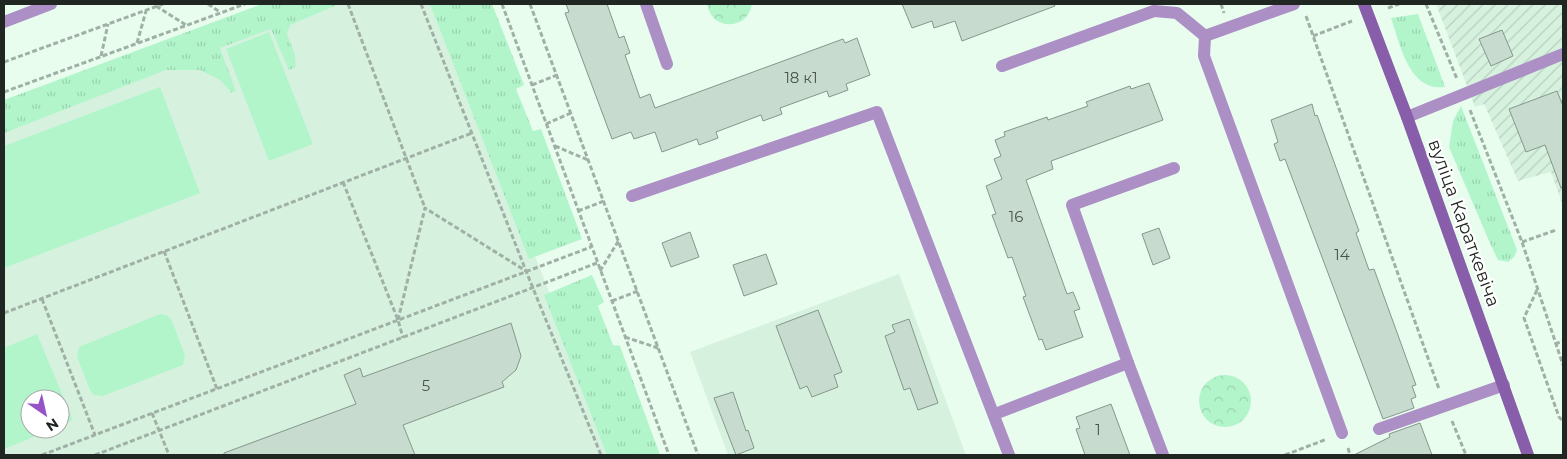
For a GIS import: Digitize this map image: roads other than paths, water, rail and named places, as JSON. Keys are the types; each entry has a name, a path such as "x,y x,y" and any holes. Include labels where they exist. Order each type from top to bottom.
{"street":[{"name":"вуліца Караткевіча","path":"1364,4 1407,117 1528,455"}],"lane":[{"path":"4,22 51,4"},
{"path":"646,4 667,64"},
{"path":"1205,36 1294,4"},
{"path":"1002,66 1154,11 1177,13 1205,36"},
{"path":"1205,36 1204,56 1342,433"},
{"path":"1407,117 1563,54"},
{"path":"632,196 877,112 995,414 1009,455"},
{"path":"1163,455 1072,205 1174,168"},
{"path":"995,414 1128,363"},
{"path":"1379,429 1504,385"}]}
